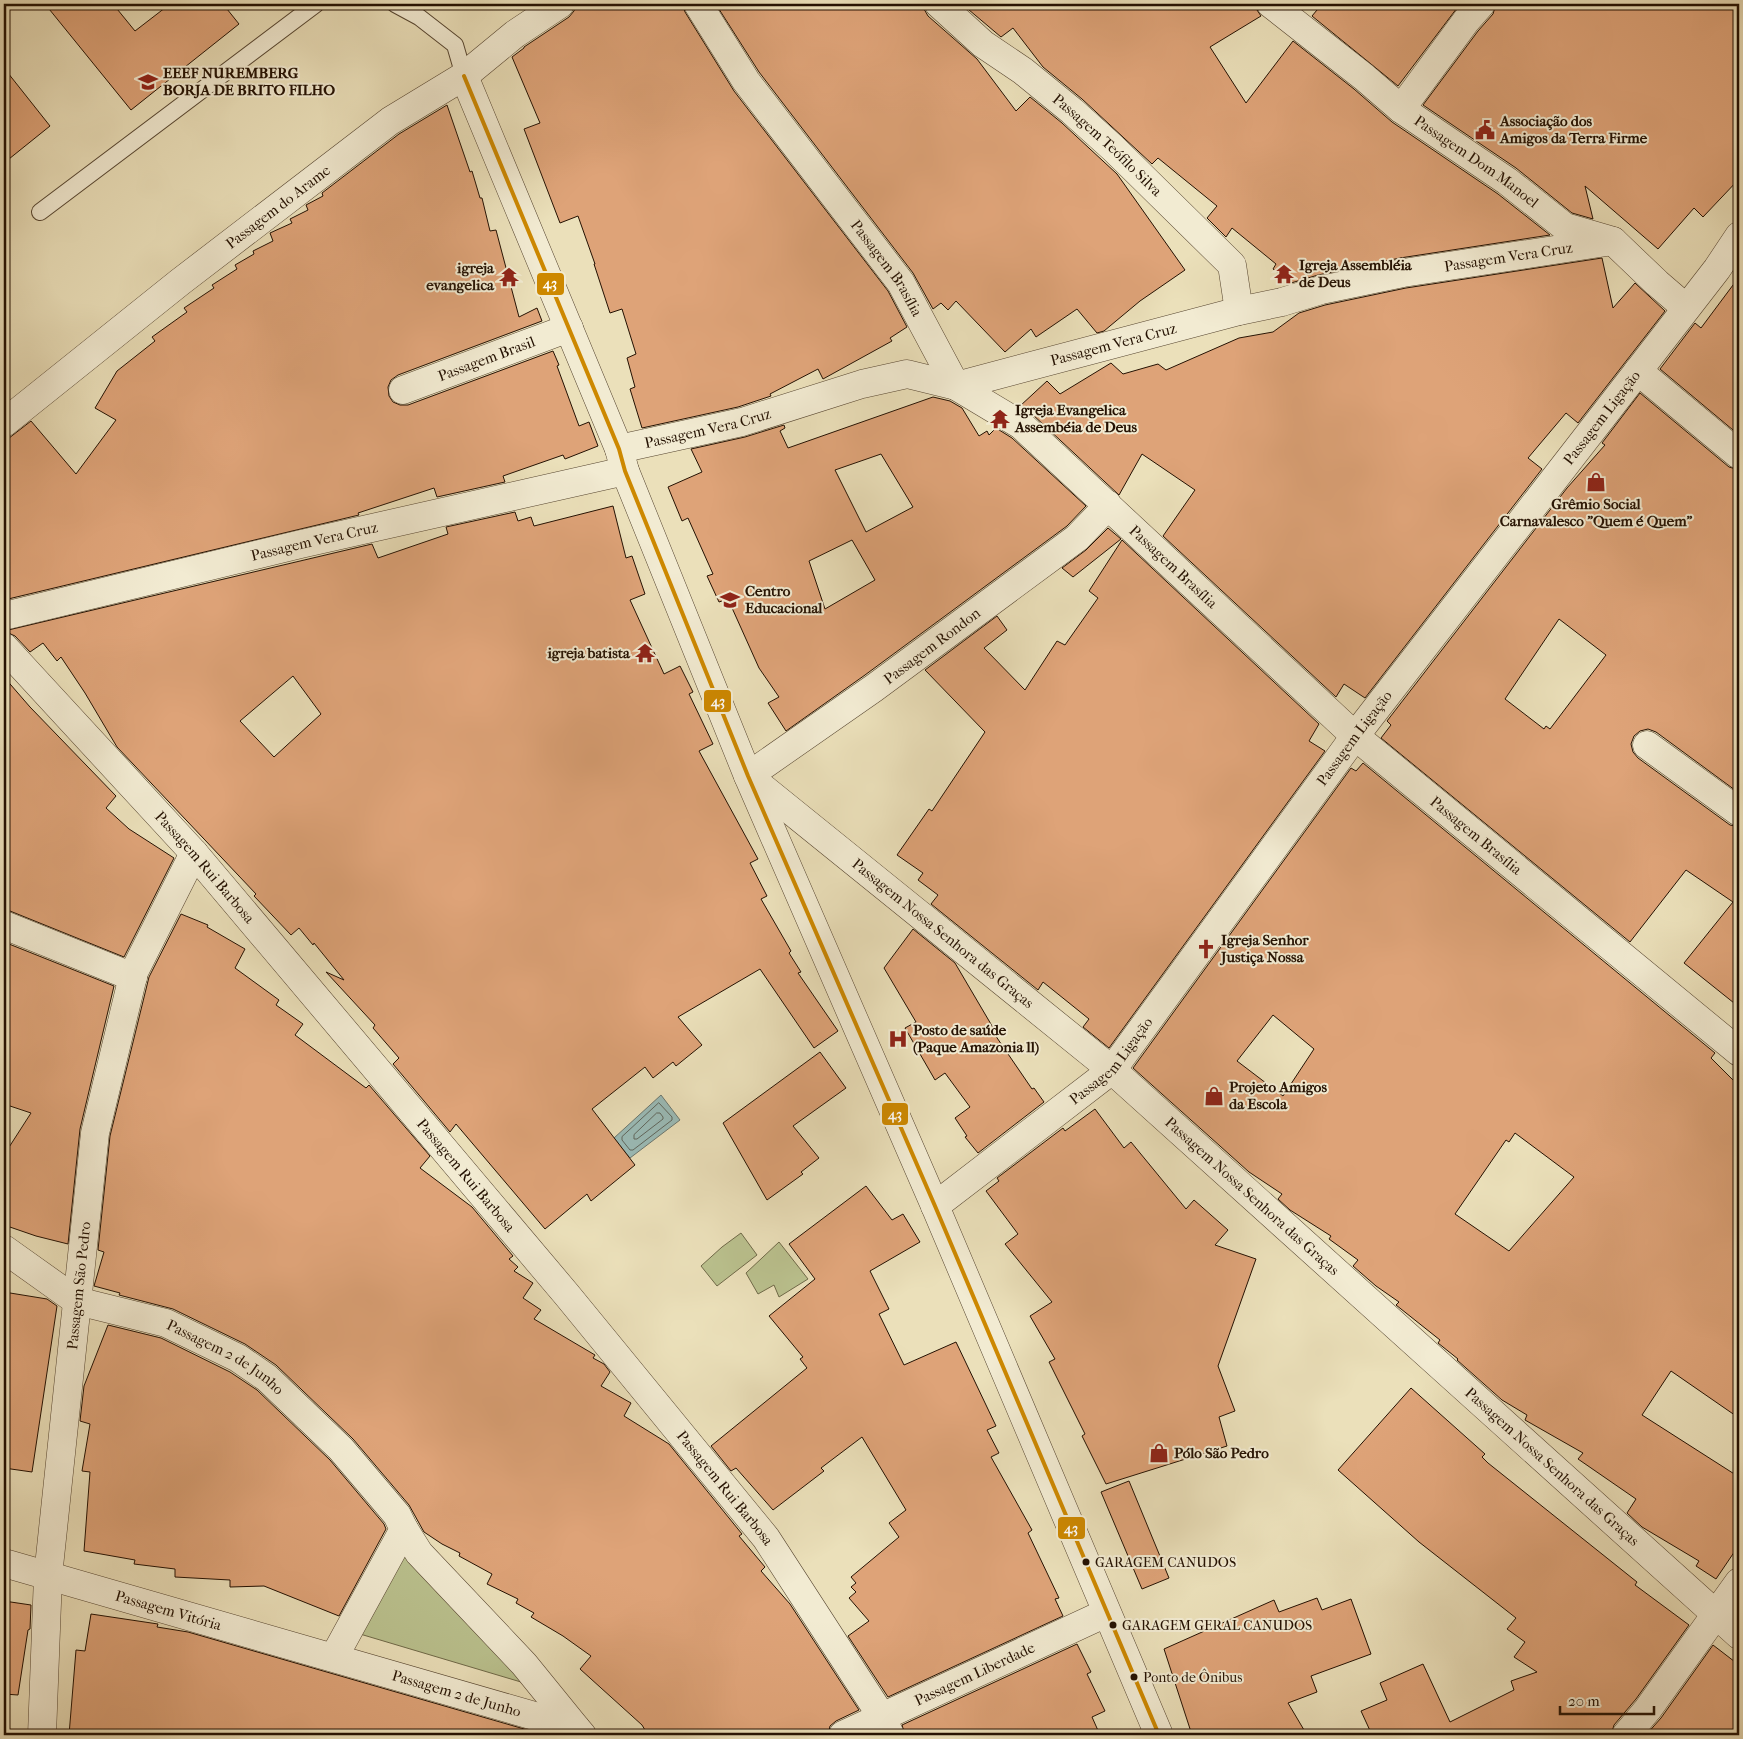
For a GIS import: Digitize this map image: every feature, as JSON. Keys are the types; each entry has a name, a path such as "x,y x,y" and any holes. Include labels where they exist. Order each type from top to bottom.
{"street":[{"name":"Passagem do Arame","path":"4,423 180,282 382,127 464,76 515,34 560,4"},
{"name":"Passagem Brasília","path":"698,4 746,81 901,283 956,386 1021,424 1355,736 1739,1052"},
{"name":"Passagem Teófilo Silva","path":"939,4 983,44 1023,71 1072,111 1113,148 1232,265 1239,311"},
{"name":"Passagem Dom Manoel","path":"1271,4 1364,77 1401,109 1507,181 1565,227 1613,241 1686,308"},
{"path":"1401,109 1466,21 1481,4"},
{"path":"464,76 569,328 748,776 935,1206 1159,1735"},
{"name":"Passagem Ligação","path":"935,1206 1112,1070 1355,736 1717,269 1739,236"},
{"name":"Passagem Vera Cruz","path":"4,616 300,544 622,460 862,384 907,374 956,386 1239,311 1282,302 1321,290 1403,273 1613,241"},
{"name":"Passagem Brasil","path":"403,390 569,328"},
{"path":"1638,371 1739,455"},
{"name":"Passagem Rondon","path":"748,776 874,688 1077,538 1107,504"},
{"name":"Passagem Rui Barbosa","path":"4,647 194,853 567,1295 766,1538 886,1726"},
{"path":"1647,745 1739,812"},
{"name":"Passagem Nossa Senhora das Graças","path":"748,776 1112,1070 1739,1635"},
{"name":"Passagem São Pedro","path":"42,1735 48,1576 95,1133 133,977 194,853"},
{"path":"4,925 133,977"},
{"name":"Passagem 2 de Junho","path":"4,1249 77,1301 166,1324 238,1358 267,1378 341,1449 397,1515 419,1553 524,1664 579,1732"},
{"path":"334,1657 404,1529"},
{"name":"Passagem Vitória","path":"4,1563 334,1657"},
{"path":"1626,1735 1648,1708 1739,1582"},
{"name":"Passagem Liberdade","path":"843,1735 886,1726 1106,1613"},
{"name":"Passagem 2 de Junho","path":"334,1657 579,1732"}],"lane":[{"path":"40,212 316,4"},
{"path":"395,4 419,17 455,45 464,76"}],"green space":[{"path":"741,1233 757,1255 717,1286 701,1266"},
{"path":"779,1242 808,1279 779,1297 774,1285 758,1294 746,1273"},
{"path":"403,1553 531,1685 360,1634"}],"water":[{"path":"661,1095 680,1120 630,1158 614,1138"}],"building":[{"path":"45,4 113,4 135,31 170,4 223,4 239,24 131,110"},
{"path":"576,4 682,4 685,12 734,91 888,291 907,327 890,338 892,341 823,379 818,369 770,394 771,396 738,407 642,428 630,389 635,387 627,358 636,354 622,309 610,313 578,216 560,223 524,129 540,123 512,57 569,17 574,11"},
{"path":"721,4 924,4 924,9 928,16 977,59 1016,111 1030,97 1062,123 1117,174 1185,270 1140,301 1104,331 1097,333 1077,309 1036,337 1031,329 1005,352 956,301 948,310 941,303 933,309 913,273 759,72 717,6"},
{"path":"962,4 1256,4 1261,16 1210,47 1246,103 1293,41 1392,122 1498,194 1550,235 1400,258 1318,275 1291,283 1273,269 1276,264 1232,228 1226,237 1207,218 1217,206 1158,158 1152,164 1082,99 1043,67 1013,28 1001,37"},
{"path":"1322,4 1460,4 1398,86 1312,16"},
{"path":"1496,4 1739,4 1739,179 1703,217 1694,208 1658,249 1585,186 1593,219 1572,213 1516,168 1423,105 1478,31 1493,14"},
{"path":"4,68 50,126 4,163"},
{"path":"447,105 470,172 472,171 480,198 482,198 490,231 496,230 519,317 537,308 542,321 398,375 391,380 388,387 389,396 393,402 400,405 408,405 553,351 579,426 589,422 598,446 565,459 563,455 503,476 505,482 437,497 434,488 358,513 359,515 4,600 4,442 31,421 76,474 116,420 95,408 117,371 155,341 152,337 187,312 184,308 214,288 212,285 237,269 235,265 254,254 253,251 273,241 270,233 292,223 290,219 308,210 306,205 323,196 322,193 399,134"},
{"path":"1602,258 1613,308 1635,283 1665,311 1578,423 1566,413 1528,458 1542,469 1365,698 1344,684 1336,697 1163,536 1195,490 1142,454 1119,495 1032,414 1020,406 1047,381 1060,394 1111,363 1123,374 1158,364 1166,370 1239,338 1273,332 1299,313 1325,305 1406,288"},
{"path":"1739,277 1739,435 1660,369 1695,323 1701,328"},
{"path":"1640,393 1729,467 1739,470 1739,793 1656,732 1648,729 1640,731 1634,736 1631,744 1633,752 1638,758 1730,825 1739,827 1739,1007 1684,963 1733,902 1686,870 1630,942 1381,738 1391,725 1387,721 1567,488 1605,445 1602,443","holes":["1559,619 1606,655 1550,729 1546,726 1544,729 1505,699"]},
{"path":"933,397 950,401 962,408 979,436 987,431 989,435 996,428 1012,438 1086,506 1067,526 786,731 768,703 779,697 759,668 728,599 719,602 707,576 713,574 688,518 682,521 668,487 702,472 691,449 745,437 784,425 785,428 780,431 788,448","holes":["881,454 913,507 866,532 835,470","852,540 875,580 825,609 809,561"]},
{"path":"613,506 626,558 632,556 645,594 630,600 664,674 680,666 693,692 689,694 713,744 699,751 758,859 750,863 767,896 761,899 791,951 789,953 801,972 798,973 838,1031 814,1048 760,969 678,1017 702,1045 676,1066 673,1062 653,1078 645,1067 592,1109 635,1165 591,1201 587,1194 545,1229 456,1124 450,1132 393,1064 399,1058 373,1028 375,1025 326,972 344,980 314,943 313,945 299,928 291,935 254,896 256,894 117,747 61,657 57,661 43,643 30,652 15,636 4,631 372,544 378,558 448,534 446,527 515,512 518,521 531,517 534,526","holes":["293,676 321,714 274,757 240,721"]},
{"path":"1108,528 1121,539 1073,577 1062,568 1086,550"},
{"path":"1122,540 1319,724 1309,741 1325,751 1109,1048 1083,1027 1089,1019 1043,982 1038,990 931,904 938,895 918,880 923,873 897,855 929,809 932,811 985,732 925,670 997,616 1007,630 984,648 1025,690 1057,641 1065,645 1098,598 1089,591"},
{"path":"4,677 30,707 116,796 106,808 129,829 174,858 124,957 4,910"},
{"path":"1363,763 1715,1053 1711,1058 1739,1086 1739,1418 1671,1371 1642,1415 1739,1477 1739,1545 1716,1579 1696,1566 1699,1561 1642,1527 1627,1513 1636,1499 1578,1459 1583,1453 1525,1420 1527,1415 1502,1400 1438,1343 1440,1340 1396,1305 1399,1302 1376,1286 1353,1266 1358,1260 1329,1239 1331,1236 1290,1210 1278,1199 1282,1194 1249,1172 1133,1068 1351,768 1356,771","holes":["1273,1015 1314,1049 1283,1096 1237,1061","1515,1133 1574,1177 1509,1251 1455,1214 1506,1140 1509,1142"]},
{"path":"181,914 208,925 207,927 245,949 235,968 279,1000 276,1005 303,1024 295,1035 366,1088 369,1085 430,1156 420,1168 472,1207 513,1256 509,1259 518,1267 514,1271 533,1283 523,1298 541,1310 534,1319 595,1355 593,1358 604,1364 610,1372 601,1386 631,1403 624,1416 669,1444 742,1534 739,1536 765,1567 761,1571 790,1604 859,1710 836,1721 830,1726 828,1735 648,1735 642,1725 580,1669 591,1656 563,1636 531,1617 534,1613 516,1603 518,1599 487,1584 492,1574 459,1556 460,1553 424,1532 409,1505 353,1439 276,1365 245,1344 173,1309 119,1295 120,1293 94,1286 104,1252 98,1250 110,1136 149,977"},
{"path":"913,929 955,963 995,1031 993,1032 1032,1089 1034,1088 1044,1102 978,1153 965,1137 967,1136 955,1118 970,1107 945,1073 935,1080 905,1028 916,1022 884,968"},
{"path":"4,942 114,986 80,1129 68,1244 4,1225 4,1155 31,1113 4,1104"},
{"path":"820,1052 846,1088 793,1126 819,1158 801,1172 803,1174 767,1200 723,1123"},
{"path":"1095,1109 1124,1148 1131,1142 1186,1209 1194,1200 1228,1230 1215,1245 1256,1259 1218,1366 1235,1411 1219,1417 1227,1446 1106,1484 1082,1436 1085,1434 1049,1362 1055,1359 1030,1316 1052,1302 1005,1244 1018,1234 986,1191 999,1181 997,1178 1063,1128 1065,1131"},
{"path":"866,1186 892,1220 903,1214 920,1242 870,1271 889,1309 879,1314 904,1365 956,1342 996,1426 987,1430 999,1453 991,1457 1032,1530 1028,1533 1059,1598 1055,1599 1063,1616 888,1697 848,1636 869,1621 849,1598 856,1592 851,1587 856,1583 851,1577 899,1537 889,1523 906,1510 862,1437 821,1468 824,1471 773,1510 736,1468 731,1471 711,1446 807,1368 800,1359 803,1357 769,1316 815,1279 789,1244"},
{"path":"4,1292 47,1299 57,1306 32,1472 4,1468"},
{"path":"108,1325 161,1338 230,1372 257,1390 330,1460 384,1524 386,1529 339,1616 264,1586 230,1587 230,1580 175,1577 175,1569 134,1564 135,1560 84,1551 90,1472 82,1471 90,1424 80,1421 84,1386"},
{"path":"1411,1388 1485,1454 1482,1457 1488,1463 1637,1582 1635,1585 1689,1625 1636,1699 1614,1725 1611,1735 1372,1735 1361,1711 1387,1700 1380,1683 1423,1664 1450,1722 1514,1690 1511,1681 1537,1672 1514,1657 1525,1642 1507,1629 1516,1618 1419,1542 1338,1470"},
{"path":"1129,1481 1169,1578 1142,1589 1101,1492"},
{"path":"1317,1598 1322,1610 1351,1599 1371,1654 1311,1676 1317,1692 1288,1703 1307,1735 1192,1735 1164,1649 1274,1600 1279,1612"},
{"path":"4,1601 31,1605 30,1629 28,1630 18,1695 4,1694"},
{"path":"91,1614 158,1624 157,1627 188,1632 545,1735 69,1735 76,1650 85,1651"},
{"path":"1077,1644 1091,1672 1087,1674 1105,1711 1092,1717 1100,1735 905,1735 902,1725"},
{"path":"1713,1645 1739,1665 1739,1735 1646,1735 1661,1718"}],"transit line":[{"name":"43","path":"464,76 619,449 625,471 748,776 935,1206 1159,1735"}],"place":[{"name":"EEEF NUREMBERG BORJA DE BRITO FILHO","path":"148,82"},
{"name":"Associação dos Amigos da Terra Firme","path":"1485,130"},
{"name":"Igreja Assembléia de Deus","path":"1284,274"},
{"name":"igreja evangelica","path":"509,277"},
{"name":"Igreja Evangelica Assembéia de Deus","path":"1000,419"},
{"name":"Grêmio Social Carnavalesco \"Quem é Quem\"","path":"1596,482"},
{"name":"Centro Educacional","path":"730,600"},
{"name":"igreja batista","path":"645,653"},
{"name":"Igreja Senhor Justiça Nossa","path":"1206,949"},
{"name":"Posto de saúde (Paque Amazonia ll)","path":"898,1039"},
{"name":"Projeto Amigos da Escola","path":"1214,1096"},
{"name":"Pólo São Pedro","path":"1159,1453"},
{"name":"GARAGEM CANUDOS","path":"1086,1562"},
{"name":"GARAGEM GERAL CANUDOS","path":"1113,1625"},
{"name":"Ponto de Ônibus","path":"1134,1677"}]}
